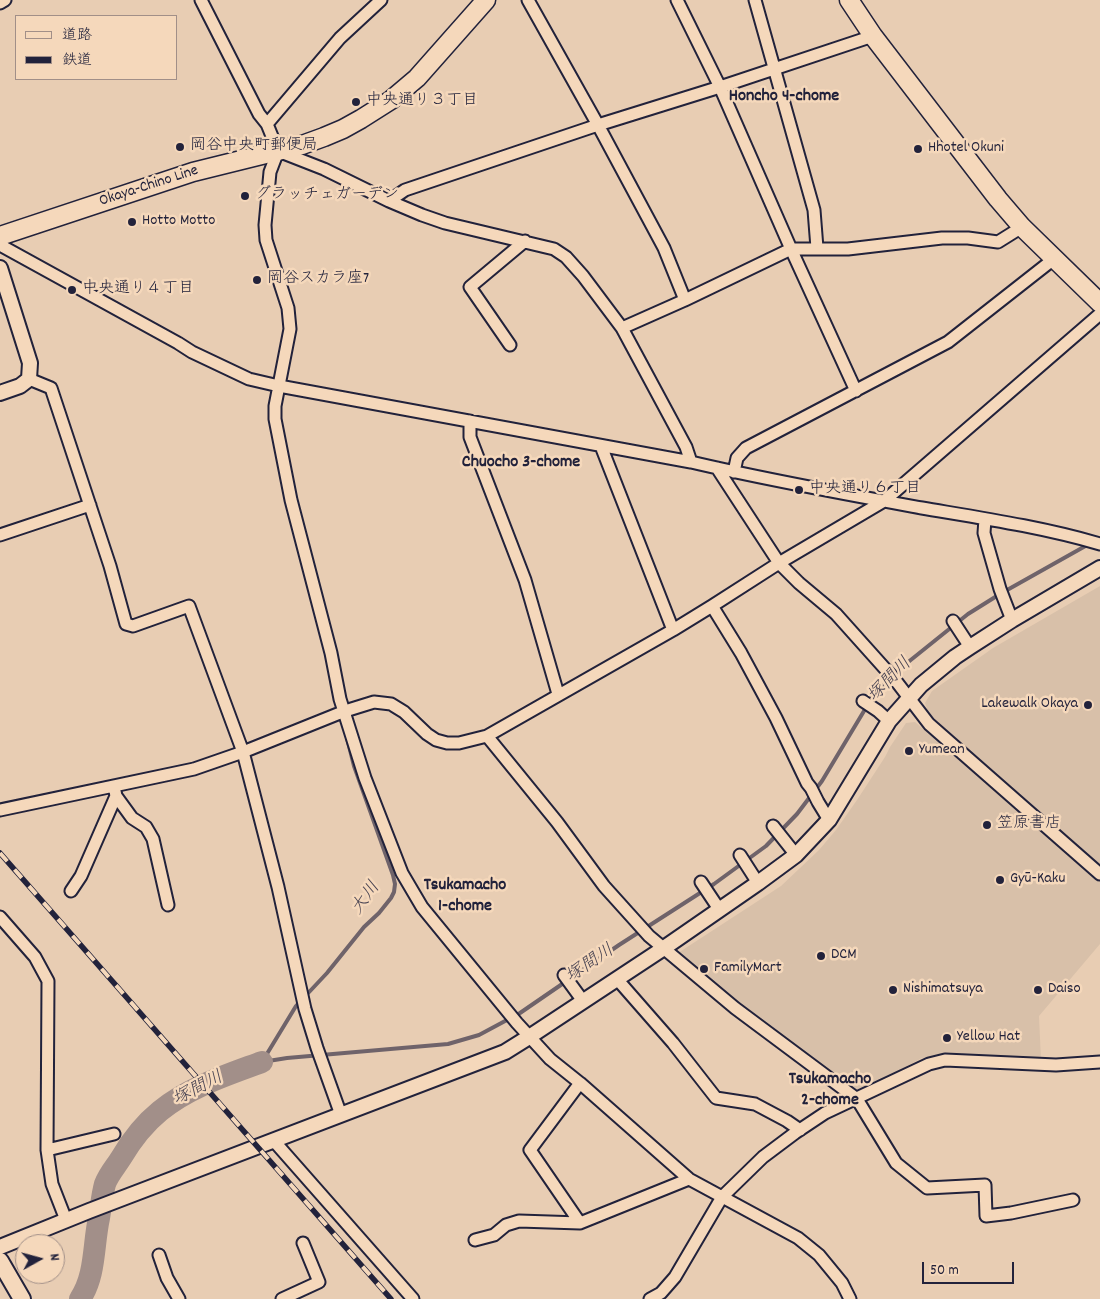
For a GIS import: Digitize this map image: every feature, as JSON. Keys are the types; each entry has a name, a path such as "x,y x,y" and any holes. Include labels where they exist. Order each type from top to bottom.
{"main road":[{"name":"Okaya-Chino Line","path":"0,236 192,172 302,145 324,137 361,119 391,100 417,78 486,0"},
{"path":"849,0 873,36 998,200 1100,303"},
{"path":"0,1261 22,1299"}],"street":[{"path":"0,3 5,0"},
{"path":"201,0 259,114 267,124 278,151 270,172 265,225 266,240 288,308 290,329 275,406 275,419 289,492 331,653 340,699 365,778 402,873 422,907 517,1023 550,1059 580,1083 688,1179 798,1238 812,1249 842,1283 850,1299"},
{"path":"267,124 340,38 380,0"},
{"path":"528,0 664,248 685,300"},
{"path":"677,0 720,87 856,391"},
{"path":"755,0 814,210 817,248"},
{"path":"389,201 405,190 873,36"},
{"path":"278,151 324,169 422,216 554,249 566,257 583,276 622,328 686,447 691,462"},
{"path":"622,328 791,249 848,249 942,238 968,238 998,242 1022,226"},
{"path":"510,345 470,287 525,241"},
{"path":"0,245 192,352 249,379 985,519 1100,544"},
{"path":"734,472 737,458 746,448 948,342 1055,258"},
{"path":"0,268 30,363 29,379 20,386 0,393"},
{"path":"0,810 115,791 194,769 243,752 345,711 374,702 391,704 404,712 436,740 447,743 459,743 487,736 673,630 779,563 884,501 1100,314"},
{"path":"29,379 51,388 110,566 126,624 132,626 189,606 243,752 278,887 305,1009 341,1115"},
{"path":"470,421 470,437 525,580 558,694"},
{"path":"601,446 673,630"},
{"path":"717,468 779,563 836,614 893,677 929,724 1100,874"},
{"path":"0,535 90,505"},
{"path":"985,519 984,533 1000,589 1012,620"},
{"path":"0,1247 116,1200 505,1052 664,948 796,855 829,820 889,721 921,685 970,647 1100,568"},
{"path":"712,606 741,653 772,710 807,783 829,820"},
{"path":"953,621 970,647"},
{"path":"863,701 889,721"},
{"path":"487,736 557,822 604,886 649,936 735,1008 857,1099 896,1163 927,1188 985,1185 986,1216 1011,1213 1073,1200"},
{"path":"71,891 81,876 115,791"},
{"path":"115,791 132,818 146,827 153,839 168,905"},
{"path":"773,826 796,855"},
{"path":"740,854 758,883"},
{"path":"701,882 719,910"},
{"path":"0,917 35,957 48,981 47,1150 52,1184 66,1220"},
{"path":"564,975 583,1001"},
{"path":"617,979 673,1043 716,1098 755,1104 800,1130"},
{"path":"650,1299 662,1293 675,1277 722,1196 763,1157 825,1113 930,1064 945,1060 1056,1065 1100,1062"},
{"path":"580,1083 530,1150 580,1223"},
{"path":"47,1150 114,1134"},
{"path":"274,1141 413,1299"},
{"path":"476,1240 494,1236 506,1226 519,1221 580,1223 688,1179"},
{"path":"282,1299 319,1282 303,1243"},
{"path":"159,1255 167,1278 179,1299"}],"shaded area":[{"path":"1100,586 1100,867 979,762 928,712 925,703 932,691 993,648"},
{"path":"915,722 1100,881 1100,944 1039,1016 1041,1060 933,1056 922,1058 907,1066 908,1068 859,1092 853,1091 678,955 678,953 781,886 819,850 857,800 906,723"}],"waterway":[{"name":"塚間川","path":"262,1062 287,1058 448,1044 479,1035 520,1013 619,945 714,884 766,846 797,814 822,781 873,696 902,667 968,614 1089,544"},
{"name":"大川","path":"262,1062 296,1006 327,973 364,927 379,913 394,892 393,875 354,766 347,738"},
{"name":"塚間川","path":"80,1299 89,1280 105,1184 143,1127 154,1116 183,1095 209,1082 262,1062"}],"railway":[{"path":"0,853 391,1299"}],"place":[{"name":"中央通り３丁目","path":"356,102"},
{"name":"岡谷中央町郵便局","path":"180,147"},
{"name":"Hhotel Okuni","path":"918,149"},
{"name":"グラッチェガーデン","path":"245,196"},
{"name":"Hotto Motto","path":"132,222"},
{"name":"岡谷スカラ座7","path":"257,280"},
{"name":"中央通り４丁目","path":"72,290"},
{"name":"中央通り６丁目","path":"799,490"},
{"name":"Lakewalk Okaya","path":"1088,705"},
{"name":"Yumean","path":"909,751"},
{"name":"笠原書店","path":"987,825"},
{"name":"Gyū-Kaku","path":"1000,880"},
{"name":"DCM","path":"821,956"},
{"name":"FamilyMart","path":"704,969"},
{"name":"Nishimatsuya","path":"893,990"},
{"name":"Daiso","path":"1038,990"},
{"name":"Yellow Hat","path":"947,1038"}],"district":[{"name":"Honcho 4-chome","path":"784,98"},
{"name":"Chuocho 3-chome","path":"521,464"},
{"name":"Tsukamacho 1-chome","path":"465,898"},
{"name":"Tsukamacho 2-chome","path":"830,1091"}]}
